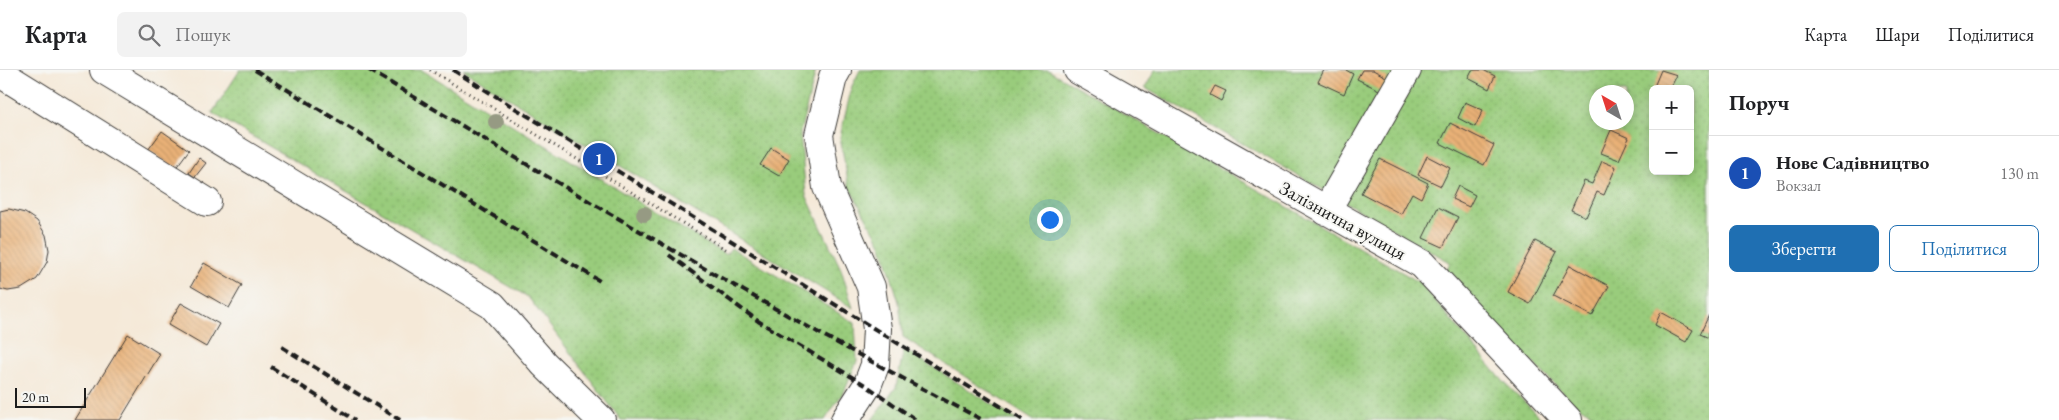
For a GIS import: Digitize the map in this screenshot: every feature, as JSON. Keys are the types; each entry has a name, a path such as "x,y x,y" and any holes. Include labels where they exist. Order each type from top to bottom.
{"street":[{"path":"104,70 492,305 544,364 601,420"},
{"path":"837,70 833,77 819,136 824,170 827,187 871,288 877,329 875,365 867,386 845,420"},
{"name":"Залізнична вулиця","path":"1078,70 1326,212 1422,264 1568,420"},
{"path":"1326,212 1406,70"},
{"path":"0,74 207,202"}],"path":[{"path":"430,70 727,250"}],"green space":[{"path":"240,70 422,70 726,255 731,248 855,323 857,361 845,390 825,420 621,420 528,297 212,113"},
{"path":"463,70 816,70 800,133 806,195 841,269 853,308"},
{"path":"860,70 1048,70 1419,282 1504,382 1543,420 1033,420 903,337 899,302 882,246 849,187 840,137 852,86"},
{"path":"1155,70 1709,70 1709,420 1603,420 1572,402 1445,274 1450,262 1145,88"},
{"path":"904,349 1017,420 872,420 896,387"}],"building":[{"path":"1324,70 1346,70 1353,74 1344,94 1318,82"},
{"path":"1362,70 1373,70 1388,78 1381,91 1357,79"},
{"path":"1472,70 1483,70 1495,76 1489,89 1468,78"},
{"path":"1661,70 1677,75 1672,85 1655,85"},
{"path":"1215,86 1226,91 1221,101 1210,95"},
{"path":"1465,102 1483,110 1475,127 1458,118"},
{"path":"1450,123 1494,145 1484,165 1440,143"},
{"path":"1611,130 1629,138 1619,160 1601,153"},
{"path":"162,131 189,150 175,169 148,150"},
{"path":"771,148 789,159 779,176 760,165"},
{"path":"1427,156 1450,168 1441,186 1418,175"},
{"path":"199,158 206,163 195,177 189,173"},
{"path":"1380,159 1428,183 1421,198 1412,193 1401,214 1361,193"},
{"path":"1602,161 1616,167 1604,195 1597,192 1586,217 1571,210 1584,181 1592,184"},
{"path":"1458,186 1475,195 1469,207 1452,199"},
{"path":"1438,207 1458,217 1443,247 1423,238"},
{"path":"9,209 25,213 37,221 46,235 49,250 47,262 37,279 21,289 8,291 0,289 0,211"},
{"path":"1535,241 1557,252 1530,304 1508,292"},
{"path":"204,263 242,285 229,308 191,286"},
{"path":"1570,265 1609,286 1592,316 1553,296"},
{"path":"181,303 219,324 206,347 168,325"},
{"path":"1661,312 1693,330 1686,342 1655,325"},
{"path":"1709,315 1709,338 1700,334"},
{"path":"128,334 160,354 120,420 75,420"}],"railway":[{"path":"255,70 603,283"},
{"path":"369,70 597,206 750,294 983,420"},
{"path":"453,70 1023,420"},
{"path":"669,255 758,321 867,386 916,420"},
{"path":"282,347 400,420"},
{"path":"271,367 355,420"}],"place":[{"name":"Нове Садівництво","path":"599,159"}]}
